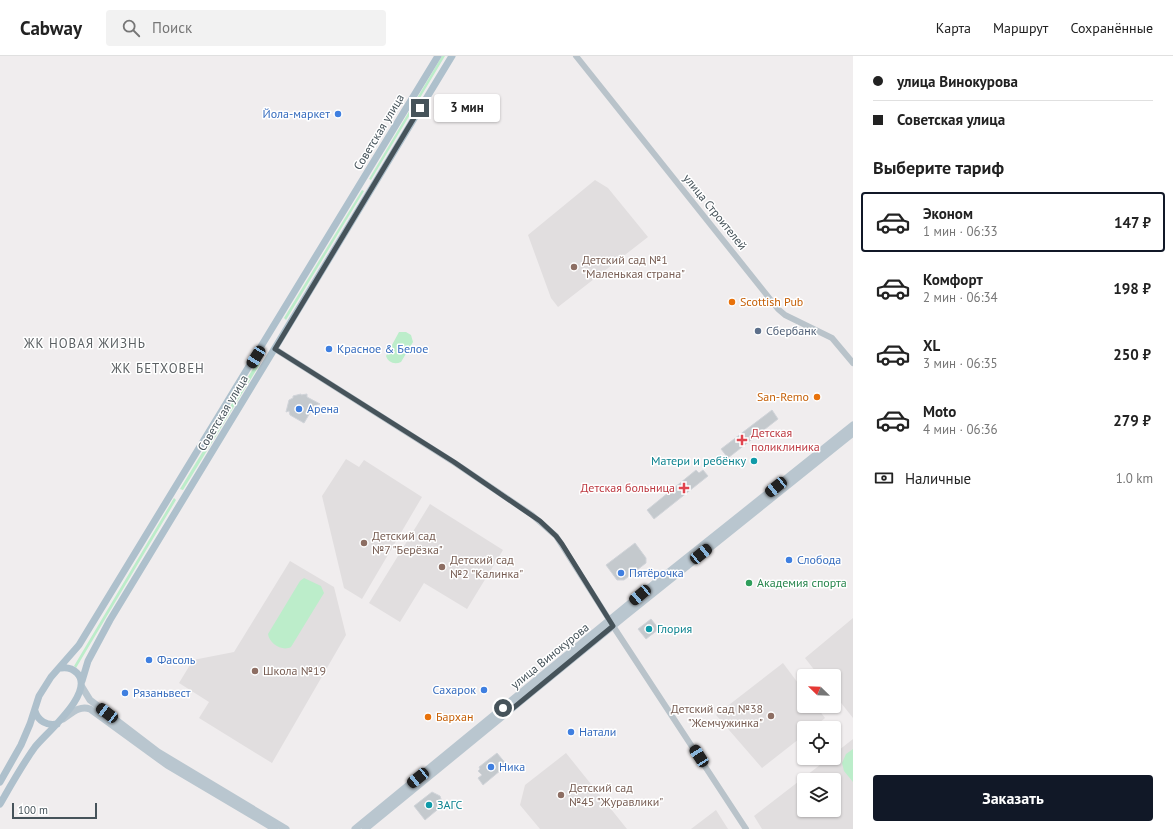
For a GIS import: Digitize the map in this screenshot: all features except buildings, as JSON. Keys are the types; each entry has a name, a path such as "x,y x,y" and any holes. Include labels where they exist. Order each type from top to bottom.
{"main road":[{"name":"Советская улица","path":"35,711 39,696 51,677 61,668 79,645 438,56"},
{"name":"Советская улица","path":"59,722 67,714 82,684 91,653 452,56"},
{"path":"363,181 373,187"},
{"path":"265,342 275,349"},
{"name":"улица Винокурова","path":"355,829 397,799 753,509 853,425"},
{"name":"улица Винокурова","path":"753,509 853,433"},
{"path":"174,491 185,498"},
{"path":"61,668 66,667 76,672 90,700 127,728 209,787 275,829"},
{"path":"0,804 35,748 59,722 83,707 90,709 143,749 286,829"},
{"path":"35,711 39,719 51,725 59,722"},
{"path":"0,782 21,745 35,711"},
{"name":"улица Винокурова","path":"365,829 397,799"}],"street":[{"name":"улица Строителей","path":"576,56 778,309 785,315 832,338 853,362"},
{"path":"275,349 454,462 532,515 556,536 611,624 746,829"}],"shaded area":[{"name":"Детский сад №1 \"Маленькая страна\"","path":"595,180 608,188 648,237 558,307 551,298 528,235"},
{"name":"Детский сад №7 \"Берёзка\"","path":"346,459 359,467 364,460 422,497 362,599 344,588 322,496"},
{"name":"Детский сад №2 \"Калинка\"","path":"430,504 503,550 467,609 424,583 400,622 369,603"},
{"name":"Школа №19","path":"290,561 334,587 346,635 272,763 199,718 209,702 179,683 193,660 234,652"},
{"path":"853,618 853,718 841,703 841,669 814,669 805,658"},
{"name":"Детский сад №38 \"Жемчужинка\"","path":"783,663 797,682 797,713 821,713 825,718 821,721 797,721 797,740 762,768 716,715"},
{"path":"853,739 853,829 762,829 754,816 797,783 797,817 841,817 841,773 810,773 820,765 841,765 841,748"},
{"name":"Детский сад №45 \"Журавлики\"","path":"566,753 627,829 540,829 520,805 525,785"},
{"path":"716,810 728,829 691,829"}],"green space":[{"path":"442,56 445,56 371,180 369,179"},
{"path":"362,190 364,191 286,320 284,318"},
{"path":"399,332 406,332 411,335 413,342 401,362 394,363 386,356"},
{"path":"257,362 260,364 183,490 180,489"},
{"path":"174,498 176,500 76,668 74,666"},
{"path":"304,578 321,586 324,593 291,647 284,648 276,646 271,641 268,634 300,581"},
{"path":"853,749 853,782 844,771 842,763 846,754"}],"place":[{"name":"Йола-маркет","path":"338,114"},
{"name":"Детский сад №1 \"Маленькая страна\"","path":"574,267"},
{"name":"Scottish Pub","path":"732,302"},
{"name":"Сбербанк","path":"758,331"},
{"name":"Красное & Белое","path":"329,349"},
{"name":"San-Remo","path":"817,397"},
{"name":"Арена","path":"299,409"},
{"name":"Детская поликлиника","path":"742,440"},
{"name":"Матери и ребёнку","path":"754,461"},
{"name":"Детская больница","path":"684,488"},
{"name":"Детский сад №7 \"Берёзка\"","path":"364,543"},
{"name":"Слобода","path":"789,560"},
{"name":"Детский сад №2 \"Калинка\"","path":"442,567"},
{"name":"Пятёрочка","path":"621,573"},
{"name":"Академия спорта","path":"749,583"},
{"name":"Глория","path":"649,629"},
{"name":"Фасоль","path":"149,660"},
{"name":"Школа №19","path":"255,671"},
{"name":"Сахарок","path":"484,690"},
{"name":"Рязаньвест","path":"125,693"},
{"name":"Детский сад №38 \"Жемчужинка\"","path":"771,716"},
{"name":"Бархан","path":"428,717"},
{"name":"Натали","path":"571,732"},
{"name":"Ника","path":"491,767"},
{"name":"Детский сад №45 \"Журавлики\"","path":"561,795"},
{"name":"ЗАГС","path":"429,805"}],"district":[{"name":"ЖК НОВАЯ ЖИЗНЬ","path":"85,343"},
{"name":"ЖК БЕТХОВЕН","path":"158,368"}],"route":[{"path":"420,108 275,349 454,462 532,515 547,527 562,544 613,626 507,713 503,708"}]}
